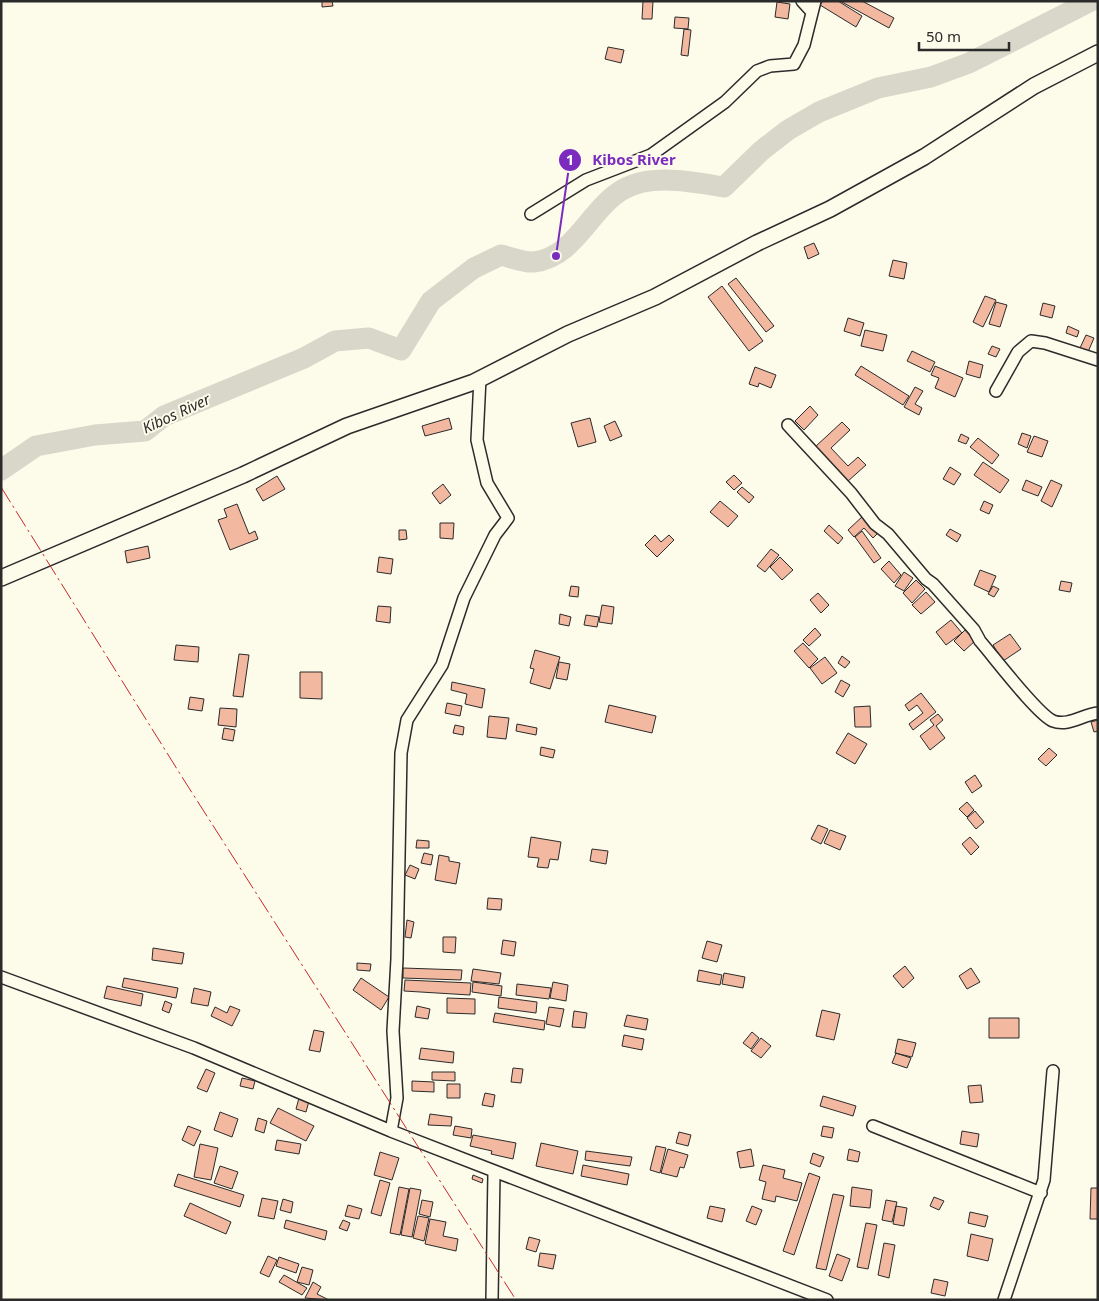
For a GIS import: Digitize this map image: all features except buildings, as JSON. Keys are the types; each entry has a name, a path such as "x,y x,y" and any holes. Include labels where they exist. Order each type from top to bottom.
{"main road":[{"path":"1,578 244,475 347,426 480,378 568,334 655,297 757,244 830,209 924,157 1034,86 1098,53"}],"street":[{"path":"532,214 586,180 651,155 725,102 757,71 780,64 794,64 804,44 813,7 802,1"},
{"path":"996,391 1018,352 1031,341 1045,343 1098,360"},
{"path":"391,1131 397,1098 393,1031 397,958 401,753 405,728 407,720 442,665 464,598 495,535 508,518 487,482 477,440 480,378"},
{"path":"788,425 852,493 876,524 888,534 926,579 933,584 974,630 980,641 1034,705 1053,721 1073,721 1098,713"},
{"path":"1,977 194,1048 391,1131 827,1300"},
{"path":"1004,1300 1041,1193 1052,1072"},
{"path":"873,1126 1041,1193"},
{"path":"492,1300 494,1172"}],"waterway":[{"name":"Kibos River","path":"1,470 36,446 95,435 145,431 164,416 304,358 335,341 369,338 401,350 431,301 474,268 501,255 530,262 548,258 571,242 600,209 622,190 633,185 659,180 685,181 724,187 761,151 788,130 819,112 878,88 931,77 969,63 1091,1"}],"power":[{"path":"1,487 182,777 516,1300"}],"place":[{"name":"Kibos River","path":"556,256"}]}
